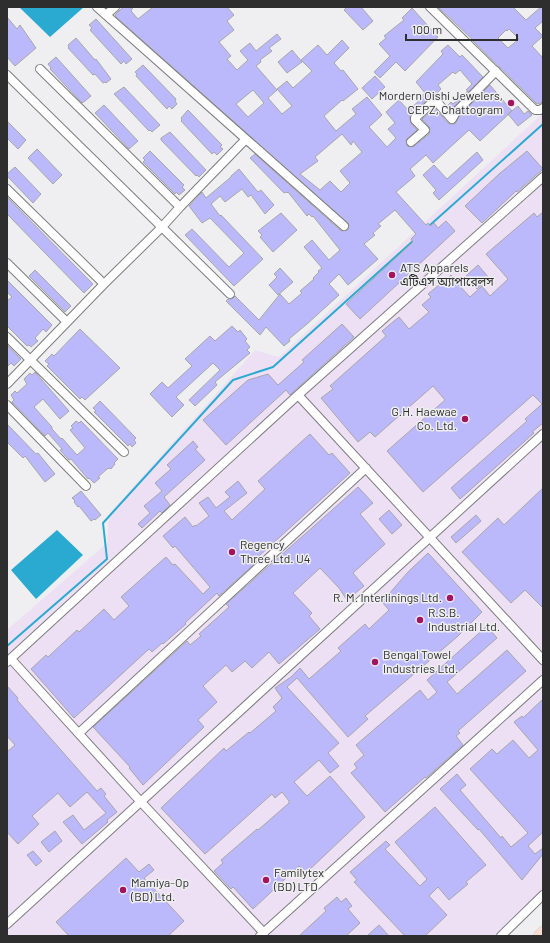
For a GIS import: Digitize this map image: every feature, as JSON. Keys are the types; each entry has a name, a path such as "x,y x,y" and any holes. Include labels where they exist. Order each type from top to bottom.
{"main road":[{"path":"539,936 543,932"}],"street":[{"path":"97,7 344,226"},
{"path":"106,15 115,7"},
{"path":"430,7 535,110 540,110 543,108"},
{"path":"40,69 180,207"},
{"path":"411,142 425,130 415,120 415,118 434,101 436,101 452,119 456,112 496,71"},
{"path":"7,75 230,294"},
{"path":"7,384 104,284 162,227 246,139"},
{"path":"543,177 298,395 9,660 79,733 262,934 543,680"},
{"path":"7,189 104,284"},
{"path":"7,263 67,322"},
{"path":"7,337 124,452"},
{"path":"298,395 543,660"},
{"path":"7,405 86,486"},
{"path":"7,924 543,434"},
{"path":"79,733 366,468"},
{"path":"501,936 543,895"}],"shaded area":[{"path":"543,113 543,898 505,936 7,936 7,630 107,543 109,514 255,350 279,357"}],"water":[{"path":"19,7 84,7 50,37"},
{"path":"57,530 83,555 36,599 11,570"}],"building":[{"path":"123,7 133,7 131,11 138,19 153,7 227,7 234,15 227,21 234,30 219,42 231,56 227,59 237,70 248,60 240,51 250,43 256,51 277,34 281,39 269,48 272,51 260,60 261,62 256,66 277,90 268,98 282,114 292,106 277,89 287,81 293,88 312,71 301,60 318,45 327,55 342,40 349,48 334,63 341,71 343,70 358,89 343,101 342,100 324,116 336,131 356,114 352,109 367,97 382,115 369,127 387,147 396,138 388,129 395,123 386,112 399,100 408,110 418,102 417,100 425,93 416,82 443,54 441,51 448,45 460,57 462,55 483,77 451,110 447,106 451,102 453,104 468,91 466,90 472,84 460,70 455,74 453,72 438,85 441,89 436,94 439,96 430,97 410,115 411,123 417,130 406,140 407,146 414,146 429,134 430,128 422,119 435,108 448,123 455,124 460,115 490,85 512,111 480,141 469,130 433,163 426,155 410,169 415,176 396,192 426,225 428,223 430,226 434,223 438,228 446,221 455,231 360,319 346,304 413,242 411,239 416,234 395,210 378,224 381,226 373,233 375,235 364,244 378,259 348,285 339,274 329,284 339,295 289,339 290,341 284,346 266,327 260,335 226,301 235,296 259,320 280,294 289,304 302,293 300,291 314,279 313,278 319,272 318,271 322,268 304,247 312,240 329,260 340,250 313,216 312,217 309,214 307,216 288,192 284,193 250,158 255,154 340,230 348,230 349,224 115,15","holes":["253,90 264,103 248,117 236,104","342,134 351,145 353,141 362,152 340,171 350,183 341,192 330,181 320,190 300,174 318,161 315,157"]},
{"path":"347,7 361,7 373,21 363,30 344,10"},
{"path":"438,7 513,7 526,20 541,7 543,7 543,21 535,28 543,36 532,46 543,58 543,102 537,104","holes":["509,29 519,39 508,48 498,38"]},
{"path":"412,8 438,37 405,71 396,62 380,78 374,72 390,56 379,44 386,38 384,36 404,20 402,18"},
{"path":"7,17 17,29 20,25 36,48 15,66 7,57"},
{"path":"96,19 132,59 126,64 124,61 121,64 90,30 92,28 89,25"},
{"path":"76,38 95,60 96,59 111,79 106,83 103,83 95,74 93,75 68,48 68,45"},
{"path":"292,50 302,62 287,73 278,62"},
{"path":"56,57 91,96 82,103 50,69 51,68 48,64"},
{"path":"143,65 176,99 175,101 177,104 172,109 169,106 167,109 136,76 137,74 135,72"},
{"path":"375,76 385,87 372,99 362,88"},
{"path":"124,87 160,125 152,132 150,130 149,131 114,94"},
{"path":"104,105 138,141 129,149 95,113"},
{"path":"518,106 524,114 528,111 532,115 518,126 508,114"},
{"path":"188,110 222,145 220,147 223,149 217,155 214,152 212,154 181,121 181,118"},
{"path":"7,121 26,140 18,149 7,138"},
{"path":"170,132 206,170 199,177 197,175 196,176 161,140 161,138"},
{"path":"37,149 62,175 53,184 28,158"},
{"path":"150,151 184,185 182,187 185,190 179,195 176,192 175,194 143,162 145,160 143,158"},
{"path":"527,151 543,169 517,192 516,191 482,223 465,206 499,174"},
{"path":"477,152 483,160 439,200 433,193 436,190 423,175 434,165 447,179"},
{"path":"15,167 41,194 33,203 7,176 7,174"},
{"path":"239,169 258,192 261,190 274,205 265,214 251,195 248,197 242,189 225,202 220,196 211,204 220,216 221,215 263,259 234,286 185,235 192,229 229,267 244,253 210,218 202,223 189,206 202,192 206,198"},
{"path":"7,197 93,284 84,293 7,214"},
{"path":"543,212 543,423 532,432 534,433 460,499 451,488 527,421 525,419 542,404 533,395 423,492 387,451 445,400 433,386 375,437 370,432 358,442 321,398 333,389 330,386 386,336 382,331 399,317 409,329 429,312 422,305 431,297 428,294 451,275 470,297 482,286 490,296 508,279 486,254 534,213 537,217"},
{"path":"281,213 297,230 273,252 260,237 262,235 258,231"},
{"path":"478,265 489,278 477,289 466,276"},
{"path":"280,268 293,282 278,295 269,285 277,277 274,274"},
{"path":"35,270 71,306 65,312 29,276"},
{"path":"7,280 52,325 46,332 43,329 35,338 38,341 31,347 29,345 27,346 7,326 7,301 12,297 7,292"},
{"path":"342,324 354,337 290,395 286,390 226,445 203,420 248,380 268,374 278,385 304,362 302,360"},
{"path":"232,326 238,332 240,330 247,339 245,341 250,347 247,350 250,353 215,382 217,385 195,406 189,400 220,370 213,363 176,397 184,405 172,417 150,394 162,382 168,388 192,366 185,359 210,336 215,341"},
{"path":"80,329 120,368 85,400 82,397 80,399 47,366 49,364 45,361 52,354 54,356"},
{"path":"7,345 21,359 14,366 11,363 7,367"},
{"path":"35,372 69,411 60,419 43,399 34,407 61,439 62,438 77,455 85,448 70,430 73,428 71,426 76,421 79,423 81,421 118,459 111,469 107,469 94,483 89,478 88,479 71,459 69,460 60,450 62,449 48,433 45,436 12,402 14,400 11,395 15,391 17,393 27,384 24,379 30,373 32,375"},
{"path":"100,401 136,438 134,440 136,443 132,447 130,444 128,446 94,412 96,411 93,408"},
{"path":"7,424 36,454 38,453 55,474 45,482 25,456 23,458 7,442"},
{"path":"310,434 329,455 332,453 350,473 259,556 261,558 219,596 217,593 185,623 186,624 163,644 162,643 152,652 149,649 74,718 31,669 46,655 48,657 77,630 79,632 104,609 114,620 129,606 121,597 166,557 173,565 175,564 203,594 210,587 175,546 173,548 163,536 185,517 193,527 195,525 196,526 209,516 199,503 208,497 216,508 230,497 225,492 238,481 247,493 224,511 232,520 265,489 258,481"},
{"path":"193,441 198,447 195,449 205,460 164,497 170,505 162,513 160,511 142,528 138,524 150,513 144,506 162,491 155,483 171,469 167,465"},
{"path":"358,487 373,503 360,514 385,544 353,573 364,586 347,600 339,588 320,568 293,593 312,613 309,616 320,629 279,664 269,652 252,668 245,661 232,672 226,665 203,686 217,702 198,720 204,727 143,785 129,768 130,767 93,727 187,641 190,645 201,636 199,634 229,607 226,604"},
{"path":"543,488 543,608 525,590 511,603 462,552 498,518 504,525"},
{"path":"81,491 101,515 95,520 94,519 91,521 72,498"},
{"path":"389,510 402,525 392,534 379,519"},
{"path":"476,515 481,521 456,543 451,537"},
{"path":"428,553 482,612 458,636 365,716 368,719 348,737 297,678 287,687 339,743 328,753 339,766 330,773 319,760 294,782 307,796 330,776 365,817 306,873 299,866 253,909 233,887 231,889 214,871 223,863 221,860 289,803 282,792 275,798 272,794 205,854 161,808 224,748 226,751 276,711 273,707 282,698 275,688 291,677 300,668 309,679 341,651 338,648 365,624 369,629 389,610 382,602 408,572"},
{"path":"487,626 497,638 447,682 457,694 507,650 526,671 458,731 460,733 456,736 463,745 385,812 351,773 357,768 354,764 364,755 356,745 420,690 428,700 437,692 427,680"},
{"path":"7,686 18,698 17,700 97,791 101,788 106,794 104,796 117,812 107,820 108,822 82,844 63,822 73,815 84,830 106,813 87,792 70,807 58,793 32,816 39,824 18,844 7,832 7,752 15,745 7,736"},
{"path":"543,699 543,832 528,846 535,854 543,848 543,854 522,880 479,829 478,830 440,789 457,774 466,785 460,790 501,838 502,836 511,847 528,833 470,769 492,749 497,754 513,740 529,758 538,750 514,722 522,716 523,718"},
{"path":"435,807 486,865 466,882 468,884 449,900 438,887 429,896 447,915 425,936 405,936 354,882 357,880 350,872 386,841 390,845 385,849 420,886 427,879 395,842"},
{"path":"55,831 62,841 49,852 41,842"},
{"path":"33,851 42,861 36,866 27,855"},
{"name":"Mamiya-Op (BD) Ltd.","path":"126,858 139,872 149,864 154,870 144,878 184,921 168,936 69,936 56,922"},
{"path":"337,897 341,902 346,898 352,906 348,909 360,923 346,936 299,936 326,911 324,908"},
{"path":"379,925 389,936 367,936"}],"waterway":[{"path":"429,226 543,124"},
{"path":"7,646 107,559 103,523 233,380 273,367 414,240"}],"place":[{"name":"Mordern Oishi Jewelers, CEPZ, Chattogram","path":"511,103"},
{"name":"ATS Apparels এটিএস অ্যাপারেলস","path":"392,275"},
{"name":"G.H. Haewae Co. Ltd.","path":"465,419"},
{"name":"Regency Three Ltd. U4","path":"232,552"},
{"name":"R. M. Interlinings Ltd.","path":"450,598"},
{"name":"R.S.B. Industrial Ltd.","path":"420,620"},
{"name":"Bengal Towel Industries Ltd.","path":"375,662"},
{"name":"Familytex (BD) LTD","path":"266,880"},
{"name":"Mamiya-Op (BD) Ltd.","path":"123,890"}]}
